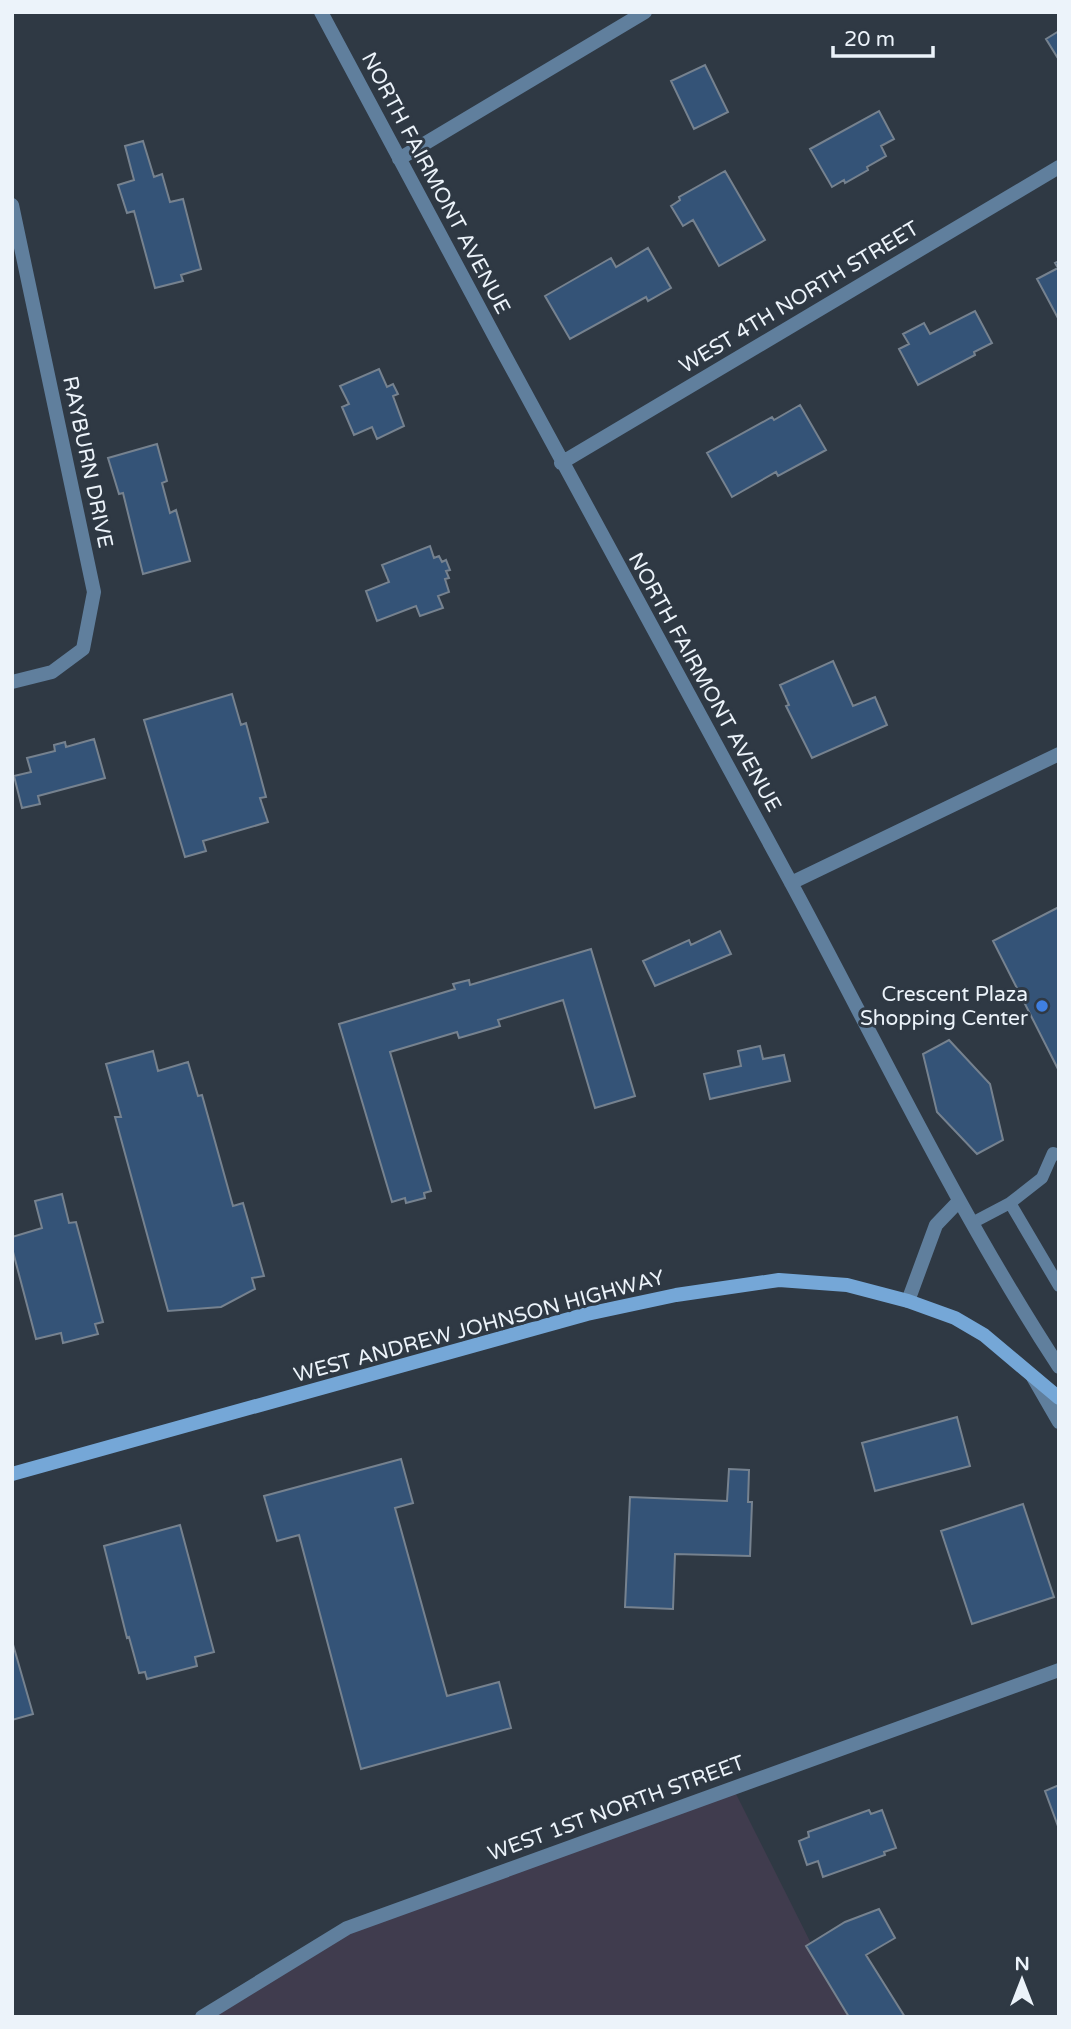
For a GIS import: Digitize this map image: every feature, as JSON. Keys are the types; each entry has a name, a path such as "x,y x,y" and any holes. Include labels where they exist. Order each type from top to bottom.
{"main road":[{"name":"WEST ANDREW JOHNSON HIGHWAY","path":"12,1474 587,1314 676,1295 779,1280 847,1285 908,1301 955,1318 984,1335 1059,1398"}],"street":[{"name":"NORTH FAIRMONT AVENUE","path":"321,12 561,463 791,883 959,1201 1023,1312 1059,1367"},
{"path":"399,159 645,12"},
{"name":"WEST 4TH NORTH STREET","path":"561,463 1059,167"},
{"name":"RAYBURN DRIVE","path":"12,205 94,593 83,649 52,672 12,682"},
{"path":"791,883 1059,754"},
{"path":"908,1301 936,1224 959,1201"},
{"path":"1032,1376 1059,1422"},
{"name":"WEST 1ST NORTH STREET","path":"202,2017 347,1928 1059,1670"}],"lane":[{"path":"972,1223 1010,1203 1042,1178 1053,1153 1059,1155"},
{"path":"1010,1203 1053,1265 1059,1286"}],"shaded area":[{"path":"733,1788 848,2017 202,2017 327,1939"}],"building":[{"path":"1059,31 1059,60 1046,39"},
{"path":"705,65 728,112 694,129 671,81"},
{"path":"879,111 894,139 881,146 886,156 867,167 868,170 832,187 810,149"},
{"path":"143,141 154,177 162,174 170,202 183,199 201,269 181,275 183,281 155,288 134,211 127,213 118,185 134,180 125,146"},
{"path":"725,171 765,240 719,266 693,220 683,226 671,206 680,200 679,197"},
{"path":"648,248 671,288 648,301 646,297 570,339 545,296 611,258 616,267"},
{"path":"1059,261 1059,320 1037,279 1058,268 1055,263"},
{"path":"975,311 992,343 918,385 899,349 909,344 903,334 924,323 930,334"},
{"path":"379,369 387,387 393,384 398,394 393,396 404,426 377,439 372,427 354,435 342,407 349,404 340,386"},
{"path":"800,405 826,450 778,476 776,472 732,497 707,453 772,417 774,420"},
{"path":"157,444 167,481 162,483 170,513 176,510 190,561 143,574 123,493 119,494 108,458"},
{"path":"430,546 434,558 439,556 442,562 446,560 450,570 446,571 449,578 445,579 449,592 438,596 443,608 420,616 416,606 377,621 366,591 389,582 382,565"},
{"path":"833,661 853,706 875,697 887,725 812,758 786,706 789,705 780,685"},
{"path":"232,694 241,725 246,723 266,797 260,798 268,822 203,841 206,851 185,857 144,720"},
{"path":"94,739 105,778 38,796 40,804 22,808 14,776 31,772 27,758 55,751 54,745 65,742 66,747"},
{"name":"Crescent Plaza Shopping Center","path":"1059,907 1059,1071 993,941"},
{"path":"720,931 731,954 655,986 643,961 689,940 691,945"},
{"path":"591,949 635,1096 595,1108 563,1000 498,1020 500,1026 459,1038 457,1032 390,1052 431,1191 424,1193 425,1198 406,1203 405,1198 392,1202 339,1024 455,989 453,984 469,980 470,985"},
{"path":"949,1040 990,1084 1003,1140 977,1154 937,1112 923,1054"},
{"path":"760,1046 763,1059 784,1055 790,1081 710,1099 704,1074 741,1066 738,1051"},
{"path":"153,1051 158,1071 188,1062 198,1096 202,1095 233,1206 243,1203 264,1276 252,1278 255,1289 221,1307 168,1311 115,1117 121,1117 106,1064"},
{"path":"62,1194 69,1223 76,1222 103,1322 95,1324 98,1334 63,1343 61,1333 36,1339 12,1248 12,1237 42,1228 35,1201"},
{"path":"957,1417 970,1466 875,1491 862,1443"},
{"path":"401,1459 413,1503 395,1508 447,1696 499,1682 511,1728 361,1769 299,1535 277,1541 264,1496"},
{"path":"729,1469 749,1470 748,1502 752,1502 750,1556 675,1554 673,1609 625,1607 630,1497 727,1501"},
{"path":"1023,1504 1054,1597 972,1624 941,1531"},
{"path":"180,1525 214,1652 195,1657 197,1666 147,1679 145,1672 139,1673 129,1637 127,1638 104,1546"},
{"path":"12,1641 33,1714 12,1720"},
{"path":"1059,1785 1059,1829 1045,1791"},
{"path":"869,1810 871,1814 882,1810 896,1848 884,1852 885,1855 823,1877 818,1861 807,1865 799,1841 809,1837 808,1832"},
{"path":"879,1909 895,1938 866,1955 905,2017 849,2017 806,1946 845,1922"}],"place":[{"name":"Crescent Plaza Shopping Center","path":"1042,1006"}]}
